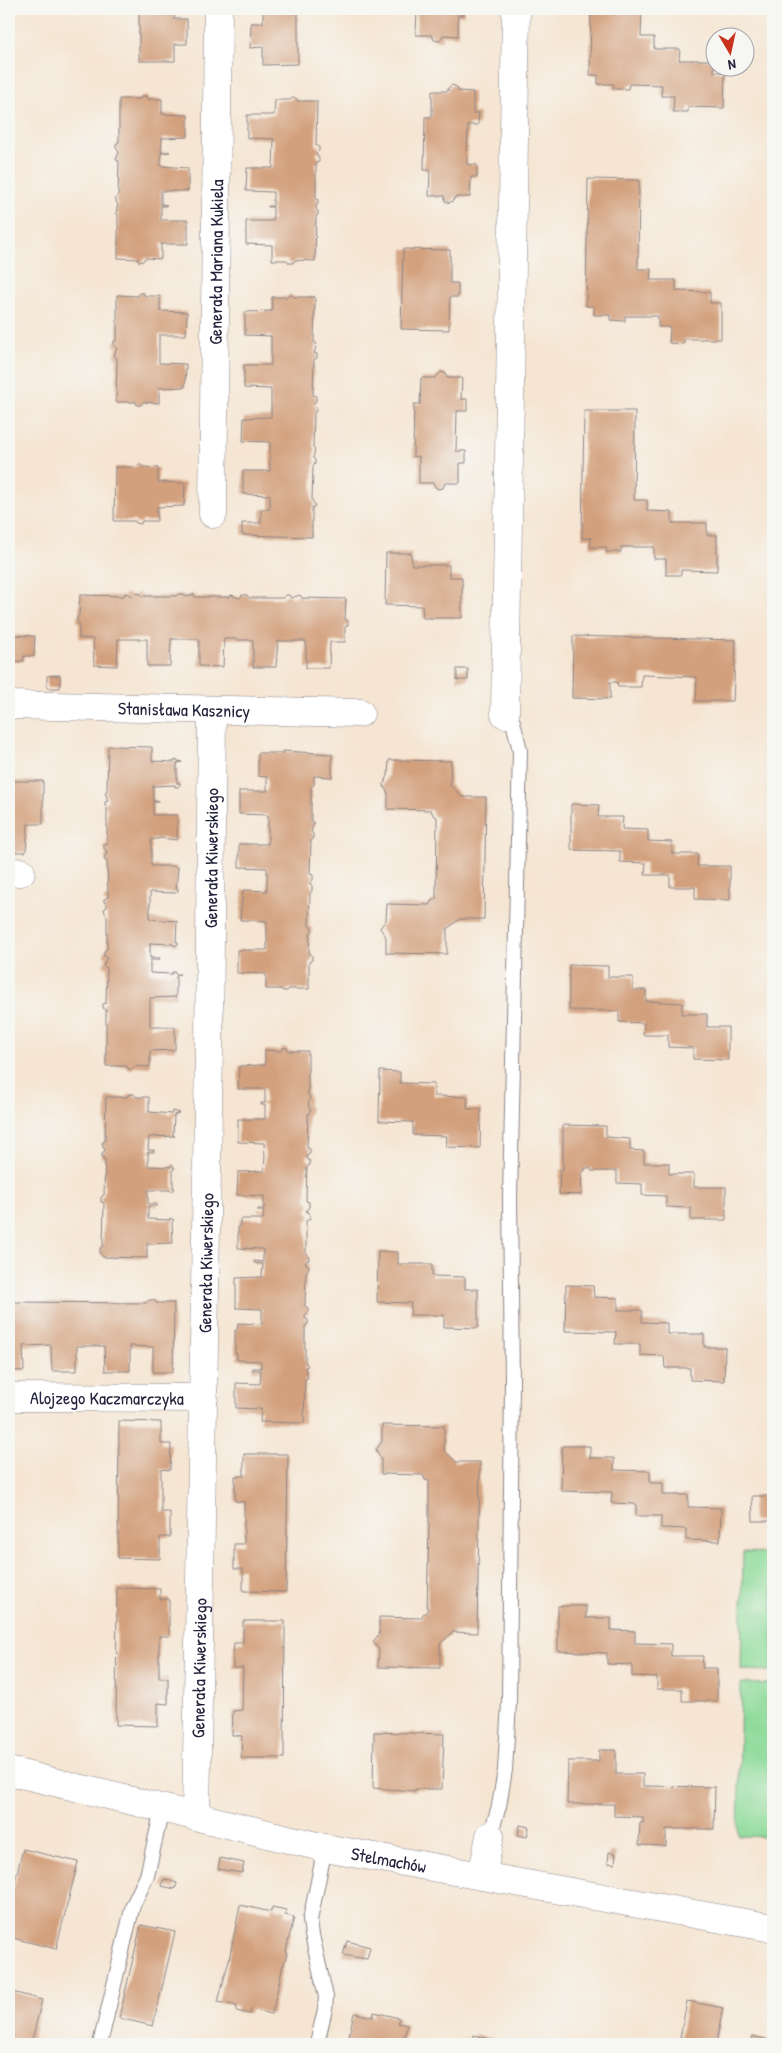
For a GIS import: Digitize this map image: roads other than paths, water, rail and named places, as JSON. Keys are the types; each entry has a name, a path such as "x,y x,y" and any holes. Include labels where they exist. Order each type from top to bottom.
{"street":[{"name":"Generała Mariana Kukiela","path":"212,514 218,9"},
{"path":"505,714 516,9"},
{"name":"Stanisława Kasznicy","path":"9,705 360,713"},
{"name":"Generała Kiwerskiego","path":"196,1817 204,1398 212,710"},
{"name":"Alojzego Kaczmarczyka","path":"9,1397 204,1398"},
{"name":"Stelmachów","path":"9,1771 325,1848 773,1928"},
{"path":"482,1876 490,1836"}],"lane":[{"path":"490,1836 499,1806 505,1770 511,1630 510,1198 520,750 514,722 505,714"},
{"path":"100,2044 133,1905 146,1876 162,1808"},
{"path":"317,2044 326,1997 310,1920 325,1848"}]}
